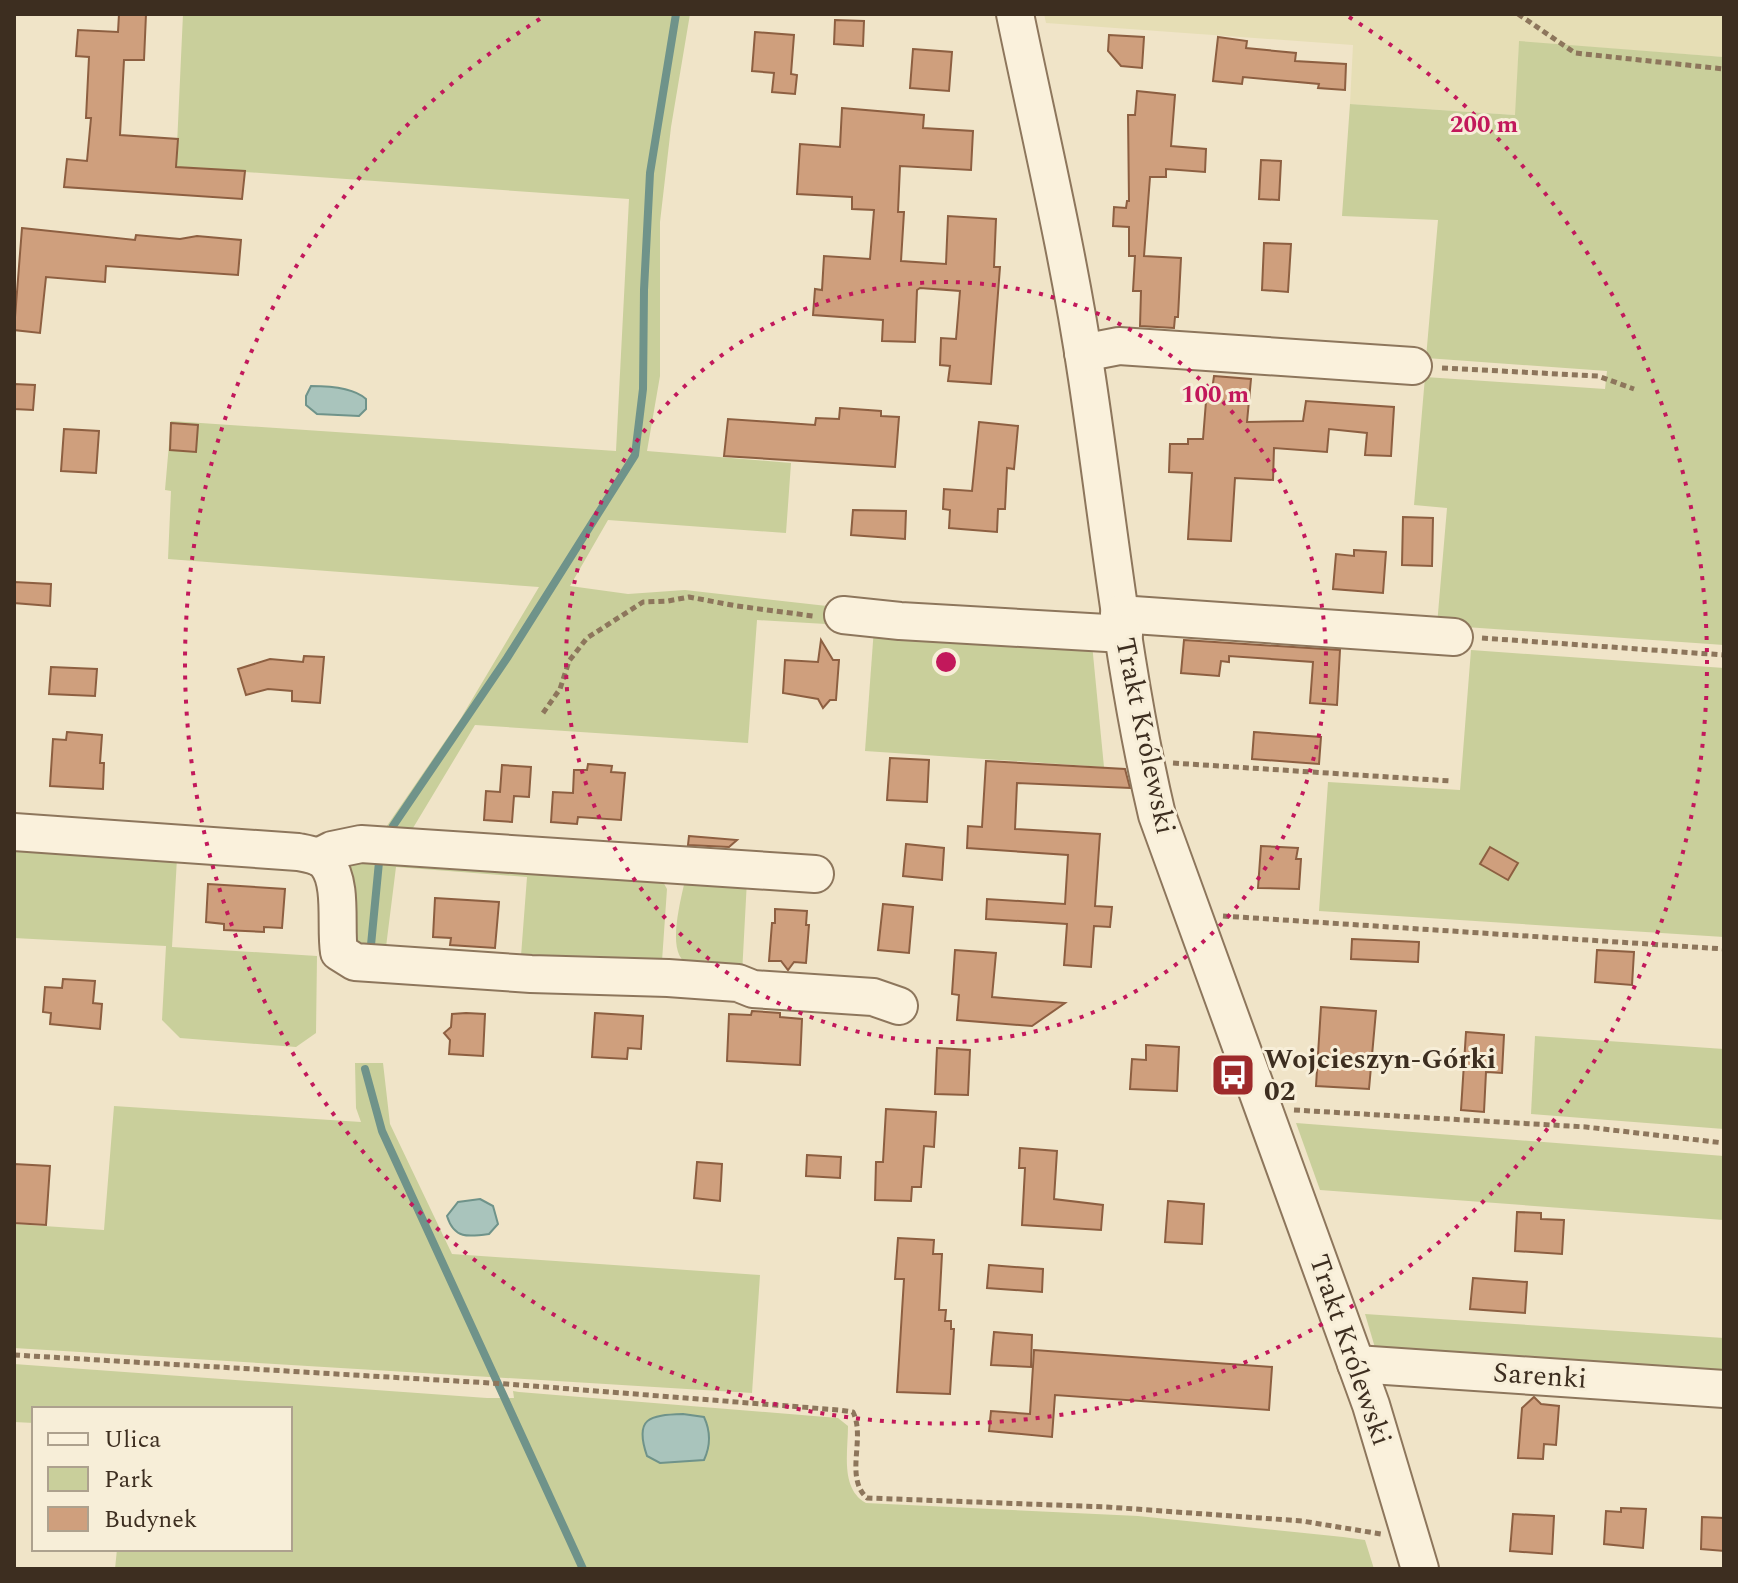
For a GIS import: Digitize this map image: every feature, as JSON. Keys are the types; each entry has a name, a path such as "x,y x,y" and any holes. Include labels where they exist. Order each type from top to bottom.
{"street":[{"name":"Trakt Królewski","path":"1015,14 1072,289 1144,762 1157,815 1190,914 1356,1364 1416,1553"},
{"path":"1083,353 1119,346 1413,366"},
{"path":"843,615 900,621 1122,624 1454,637"},
{"path":"14,832 298,852 318,857 327,864 336,887 339,952 355,962 738,983 753,989 873,997 899,1006"},
{"path":"318,857 332,850 361,844 815,874"},
{"name":"Sarenki","path":"1356,1364 1724,1389"}],"path":[{"path":"1518,14 1575,53 1724,69"},
{"path":"1413,366 1598,376 1634,389"},
{"path":"543,713 560,689 569,661 587,638 643,602 689,597 804,616 843,615"},
{"path":"1454,637 1724,655"},
{"path":"1144,762 1451,781"},
{"path":"1190,914 1724,949"},
{"path":"1265,1111 1300,1110 1586,1127 1724,1143"},
{"path":"14,1355 507,1384 853,1412 858,1422 856,1476 859,1491 867,1498 1107,1507 1302,1521 1354,1531 1416,1553"}],"shaded area":[{"path":"1044,14 1724,14 1724,57 1519,42 1516,115 1350,104 1353,45 1046,23"}],"green space":[{"path":"183,14 690,14 671,127 660,222 660,376 647,451 791,463 786,533 608,520 570,586 628,594 685,590 827,606 826,624 757,620 748,743 475,725 407,838 380,836 461,718 539,587 168,559 171,491 165,490 171,421 616,451 629,199 176,167"},
{"path":"1519,41 1724,57 1724,645 1437,625 1447,508 1414,505 1425,377 1605,389 1607,371 1426,358 1438,220 1342,216 1350,104 1515,115"},
{"path":"874,628 1092,644 1104,767 865,751"},
{"path":"1471,650 1724,668 1724,937 1319,911 1328,782 1460,790"},
{"path":"14,847 177,858 172,947 317,956 316,1033 296,1047 180,1038 162,1020 166,946 14,938"},
{"path":"350,856 662,880 667,889 662,961 520,969 527,877 396,867 385,955 352,947 341,880"},
{"path":"685,880 747,880 742,974 697,967 680,956 676,936"},
{"path":"1535,1036 1724,1049 1724,1129 1531,1114"},
{"path":"355,1063 383,1063 390,1124 452,1254 760,1275 752,1393 14,1348 14,1224 104,1230 114,1106 361,1122 356,1108"},
{"path":"1296,1123 1724,1156 1724,1220 1320,1190"},
{"path":"1365,1314 1724,1338 1724,1401 1384,1378"},
{"path":"14,1364 487,1398 514,1398 513,1391 838,1418 848,1426 847,1469 852,1489 866,1503 1138,1516 1343,1537 1365,1540 1374,1569 115,1569 117,1551 292,1551 292,1407 32,1407 32,1423 14,1422"}],"water":[{"path":"311,386 354,392 366,399 366,409 359,416 317,414 306,405"},
{"path":"480,1199 493,1206 498,1224 489,1234 468,1236 458,1233 447,1216 458,1202"},
{"path":"683,1414 704,1417 709,1438 704,1460 660,1463 647,1456 642,1434 647,1421"}],"building":[{"path":"119,14 146,14 144,60 124,60 120,135 178,139 176,167 245,171 242,199 64,187 67,159 87,161 91,118 86,118 89,57 76,56 78,30 118,32"},
{"path":"835,20 864,21 863,46 834,44"},
{"path":"755,32 794,35 791,74 797,75 795,94 772,92 774,73 752,71"},
{"path":"1109,35 1144,37 1142,68 1121,66 1108,51"},
{"path":"1218,37 1247,41 1246,48 1296,53 1295,61 1346,64 1345,90 1318,88 1319,84 1243,77 1242,84 1213,81"},
{"path":"913,49 952,52 949,91 910,88"},
{"path":"1137,91 1175,95 1171,146 1206,149 1205,172 1166,169 1166,177 1150,177 1144,256 1181,258 1178,317 1175,317 1174,328 1140,326 1141,291 1133,291 1135,256 1129,256 1129,227 1113,226 1114,207 1126,208 1129,201 1128,115 1135,115"},
{"path":"842,108 924,115 923,128 973,131 971,170 900,166 898,212 904,212 901,261 946,264 948,216 996,219 994,267 1000,267 991,384 948,381 950,366 940,365 941,338 956,339 960,291 917,290 915,342 882,341 883,320 813,315 815,289 822,290 824,256 870,259 874,210 852,209 852,197 797,194 800,144 840,147"},
{"path":"1261,160 1281,161 1279,200 1259,199"},
{"path":"22,228 135,240 136,235 241,240 238,275 106,266 105,282 46,277 40,333 14,330"},
{"path":"1264,243 1291,244 1288,292 1262,290"},
{"path":"1214,376 1251,379 1247,422 1303,421 1306,401 1394,407 1391,456 1365,455 1367,433 1329,429 1327,452 1274,448 1273,480 1235,478 1231,541 1188,539 1192,473 1169,472 1170,444 1188,444 1188,439 1203,439 1207,389 1212,390"},
{"path":"14,384 35,385 33,410 14,409"},
{"path":"840,408 881,411 881,416 899,417 895,467 724,456 728,419 815,425 816,418 839,419"},
{"path":"979,422 1018,426 1014,469 1007,468 1005,509 998,509 997,532 949,528 950,510 943,509 944,489 972,491"},
{"path":"171,423 198,425 196,452 170,450"},
{"path":"64,429 99,431 96,473 61,471"},
{"path":"853,510 906,511 905,539 851,535"},
{"path":"1403,517 1433,518 1432,566 1402,565"},
{"path":"1354,550 1386,552 1383,593 1333,589 1336,554 1354,556"},
{"path":"14,582 51,584 50,606 14,603"},
{"path":"821,640 833,660 839,660 836,700 830,700 823,708 818,699 783,693 785,660 818,662"},
{"path":"1184,640 1340,650 1337,705 1310,703 1313,662 1229,656 1229,662 1221,661 1219,676 1181,673"},
{"path":"304,656 324,657 320,703 292,701 292,691 268,689 246,695 238,669 270,659 303,662"},
{"path":"51,667 97,669 95,696 49,694"},
{"path":"67,732 102,735 100,763 104,763 103,789 50,786 53,739 66,740"},
{"path":"1254,732 1321,737 1319,764 1252,759"},
{"path":"890,758 929,760 927,802 887,800"},
{"path":"986,761 1125,769 1130,788 1017,783 1015,829 1100,834 1095,906 1112,907 1110,927 1094,926 1091,967 1064,965 1067,924 986,919 987,899 1065,904 1068,855 967,848 968,826 982,827"},
{"path":"588,764 612,766 611,772 625,773 621,820 578,817 577,824 551,822 553,792 573,793 574,770 587,770"},
{"path":"502,765 531,767 529,797 514,796 512,822 484,820 486,791 500,792"},
{"path":"689,836 737,840 729,847 688,845"},
{"path":"906,844 944,848 942,880 903,876"},
{"path":"1261,846 1298,848 1296,859 1301,859 1299,889 1258,888"},
{"path":"1490,847 1518,863 1508,880 1480,864"},
{"path":"208,884 285,889 282,928 264,927 264,932 224,930 224,924 206,922"},
{"path":"435,898 499,902 495,948 450,945 451,938 433,937"},
{"path":"883,904 913,907 909,953 878,950"},
{"path":"775,909 807,911 806,963 794,962 788,970 781,961 769,961"},
{"path":"1352,939 1419,942 1418,962 1351,959"},
{"path":"955,950 996,953 992,997 1065,1003 1032,1026 957,1020 959,995 952,994"},
{"path":"1597,950 1634,952 1632,985 1595,982"},
{"path":"63,979 95,981 93,1003 102,1004 100,1029 50,1024 51,1013 43,1012 45,987 62,988"},
{"path":"1321,1007 1376,1011 1369,1089 1316,1086"},
{"path":"752,1011 780,1013 780,1017 802,1019 800,1065 727,1061 729,1014 751,1015"},
{"path":"595,1013 643,1016 641,1049 628,1048 627,1059 592,1057"},
{"path":"452,1014 485,1014 483,1056 449,1054 450,1040 444,1033 451,1027"},
{"path":"1466,1032 1504,1035 1502,1073 1486,1072 1484,1112 1461,1110"},
{"path":"1146,1045 1179,1047 1177,1091 1130,1089 1132,1059 1146,1060"},
{"path":"937,1048 970,1050 968,1095 935,1094"},
{"path":"886,1109 936,1112 934,1147 924,1146 921,1187 912,1187 911,1201 875,1200 876,1162 883,1162"},
{"path":"1020,1148 1057,1151 1054,1199 1103,1205 1101,1230 1022,1225 1025,1168 1019,1168"},
{"path":"807,1155 841,1157 840,1178 806,1176"},
{"path":"697,1162 722,1164 720,1201 694,1198"},
{"path":"14,1164 50,1166 46,1225 14,1223"},
{"path":"1168,1201 1204,1204 1202,1244 1165,1242"},
{"path":"1517,1212 1541,1213 1541,1219 1564,1220 1562,1254 1515,1251"},
{"path":"898,1238 934,1240 933,1254 942,1254 939,1310 946,1310 945,1321 951,1321 951,1329 954,1329 950,1394 897,1392 904,1279 895,1279"},
{"path":"989,1265 1043,1269 1042,1292 987,1288"},
{"path":"1473,1278 1527,1282 1525,1313 1470,1309"},
{"path":"994,1332 1032,1335 1031,1367 991,1365"},
{"path":"1034,1350 1272,1367 1269,1410 1055,1395 1052,1437 989,1431 991,1411 1030,1414"},
{"path":"1534,1397 1541,1404 1559,1406 1556,1445 1544,1444 1543,1459 1518,1458 1522,1408"},
{"path":"1621,1508 1646,1509 1643,1548 1604,1544 1606,1511 1621,1512"},
{"path":"1513,1514 1554,1516 1552,1554 1510,1551"},
{"path":"1702,1517 1724,1518 1724,1551 1701,1549"}],"waterway":[{"path":"393,826 507,658 635,455 643,389 650,173 676,14"},
{"path":"371,945 379,862"},
{"path":"365,1069 382,1131 583,1569"}],"place":[{"name":"Wojcieszyn-Górki 02","path":"1233,1075"}]}
